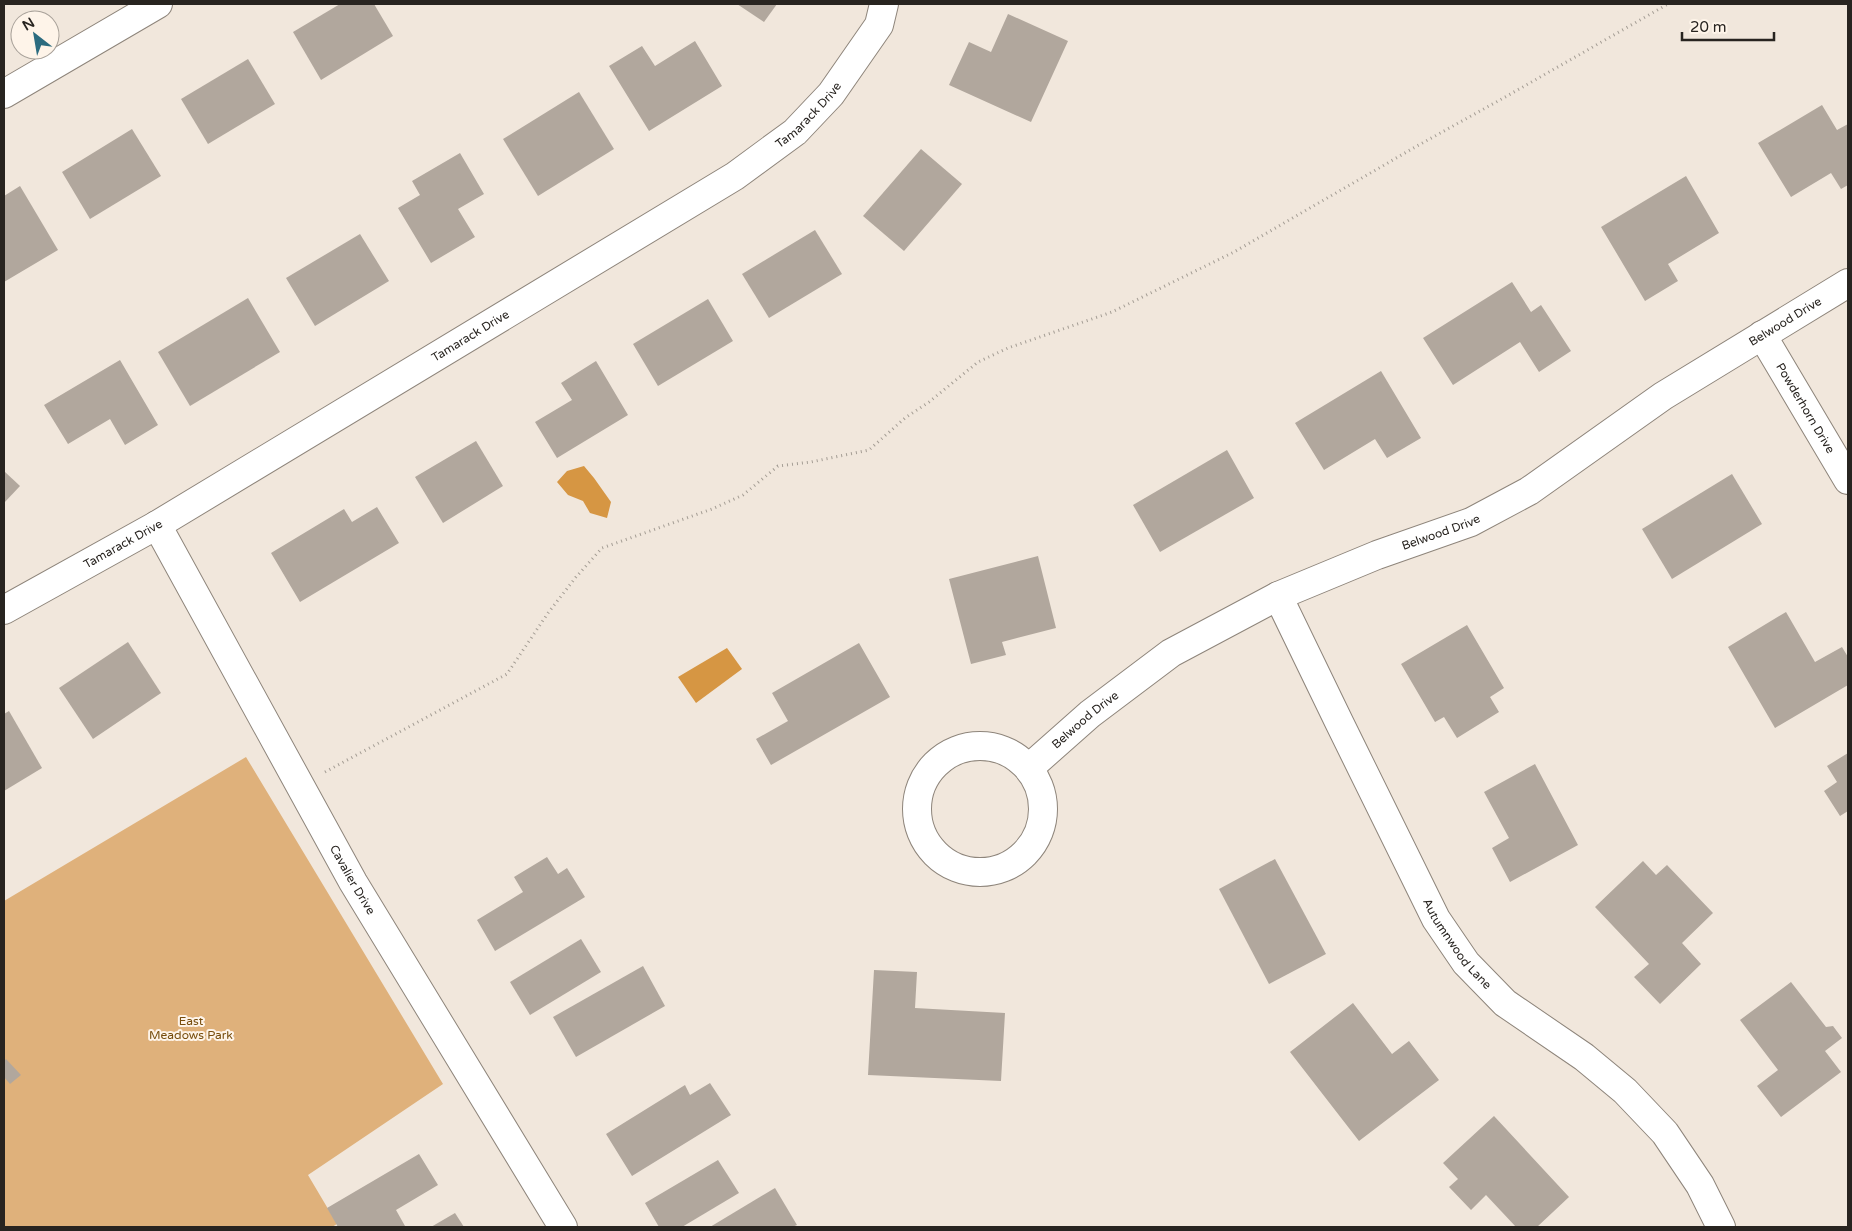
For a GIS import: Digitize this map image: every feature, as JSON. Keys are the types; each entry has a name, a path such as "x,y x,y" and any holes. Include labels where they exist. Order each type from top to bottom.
{"street":[{"path":"4,94 158,4"},
{"name":"Tamarack Drive","path":"4,610 157,524 735,176 795,132 831,94 879,26 884,4"},
{"name":"Belwood Drive","path":"1029,768 1090,714 1171,654 1278,596 1377,554 1471,522 1530,492 1663,396 1848,283"},
{"name":"Powderhorn Drive","path":"1762,335 1848,480"},
{"name":"Cavalier Drive","path":"157,524 299,786 358,890 563,1227"},
{"name":"Autumnwood Lane","path":"1278,596 1436,918 1466,963 1506,1003 1584,1057 1625,1091 1666,1133 1700,1185 1721,1227"},
{"path":"986,746 1009,753 1029,768 1038,782 1043,814 1036,838 1021,857 1007,866 991,871 975,872 958,868 944,860 932,849 923,836 918,820 917,804 921,788 929,773 940,761 954,752 969,747 986,746"}],"path":[{"path":"299,786 507,674 548,613 602,548 712,509 743,495 778,466 811,462 868,450 905,418 929,402 978,362 1008,348 1112,312 1226,256 1668,4"}],"green space":[{"name":"East Meadows Park","path":"246,757 443,1084 308,1175 337,1224 332,1227 4,1227 4,901"}],"shaded area":[{"path":"584,466 611,502 607,518 590,513 583,501 568,495 557,482 567,471"},
{"path":"727,648 742,669 696,703 678,677"}],"building":[{"path":"340,4 374,4 393,36 321,80 293,32"},
{"path":"737,4 777,4 764,22"},
{"path":"1008,14 1068,41 1031,122 949,85 969,42 991,52"},
{"path":"695,41 722,86 649,131 609,66 642,46 655,66"},
{"path":"248,59 275,104 208,144 181,99"},
{"path":"579,92 614,149 538,196 503,139"},
{"path":"1822,105 1837,130 1848,124 1848,185 1841,189 1831,173 1791,197 1758,143"},
{"path":"132,129 161,176 90,219 62,172"},
{"path":"921,149 962,184 904,251 863,216"},
{"path":"460,153 484,194 458,209 475,237 431,263 398,208 420,195 412,181"},
{"path":"1686,176 1719,233 1668,264 1678,281 1645,301 1601,227"},
{"path":"20,186 58,250 4,282 4,196"},
{"path":"815,230 842,274 769,318 742,274"},
{"path":"360,234 389,281 315,326 286,278"},
{"path":"1512,282 1531,312 1541,305 1571,351 1539,372 1520,342 1453,385 1423,338"},
{"path":"248,298 280,352 190,406 158,352"},
{"path":"708,299 733,341 658,386 633,344"},
{"path":"120,360 158,425 125,445 110,419 68,444 44,405"},
{"path":"596,361 628,415 557,458 535,422 572,400 561,383"},
{"path":"1381,371 1421,438 1387,458 1375,439 1324,470 1295,423"},
{"path":"476,441 503,486 443,523 415,477"},
{"path":"1227,450 1254,498 1160,552 1133,505"},
{"path":"4,471 20,486 4,503"},
{"path":"1732,474 1762,524 1672,579 1642,529"},
{"path":"377,507 399,543 300,602 271,553 344,509 352,522"},
{"path":"1038,556 1056,628 1002,642 1006,655 971,664 949,579"},
{"path":"1786,612 1815,662 1842,647 1848,657 1848,685 1775,728 1728,647"},
{"path":"1467,625 1504,688 1490,697 1499,712 1457,738 1444,717 1435,722 1401,664"},
{"path":"128,642 161,693 93,739 59,688"},
{"path":"859,643 890,697 771,765 756,739 788,721 772,693"},
{"path":"9,711 42,768 4,791 4,714"},
{"path":"1848,753 1848,811 1840,816 1824,791 1837,782 1827,766"},
{"path":"1535,764 1578,845 1510,882 1492,848 1509,838 1484,792"},
{"path":"547,857 558,874 567,868 585,897 495,951 477,920 523,892 514,877"},
{"path":"1275,859 1326,954 1269,984 1219,889"},
{"path":"1643,861 1656,875 1667,865 1713,913 1682,943 1701,964 1660,1004 1634,977 1649,964 1595,907"},
{"path":"581,939 601,972 530,1015 510,982"},
{"path":"643,966 665,1006 576,1057 553,1017"},
{"path":"874,970 917,972 915,1008 1005,1013 1001,1081 868,1075"},
{"path":"1791,982 1826,1027 1833,1026 1842,1038 1825,1051 1841,1072 1781,1117 1757,1086 1778,1070 1740,1020"},
{"path":"1353,1003 1392,1054 1409,1041 1439,1080 1359,1141 1290,1052"},
{"path":"6,1059 21,1075 10,1084 4,1077 4,1061"},
{"path":"710,1083 731,1115 632,1176 606,1134 685,1085 690,1095"},
{"path":"1494,1116 1569,1197 1537,1227 1516,1227 1486,1195 1471,1210 1449,1187 1458,1179 1443,1163"},
{"path":"419,1154 438,1185 396,1210 405,1226 338,1227 327,1208"},
{"path":"718,1160 739,1193 682,1227 659,1227 645,1203"},
{"path":"775,1188 797,1225 792,1227 710,1227"},
{"path":"455,1213 464,1227 431,1227"}]}
